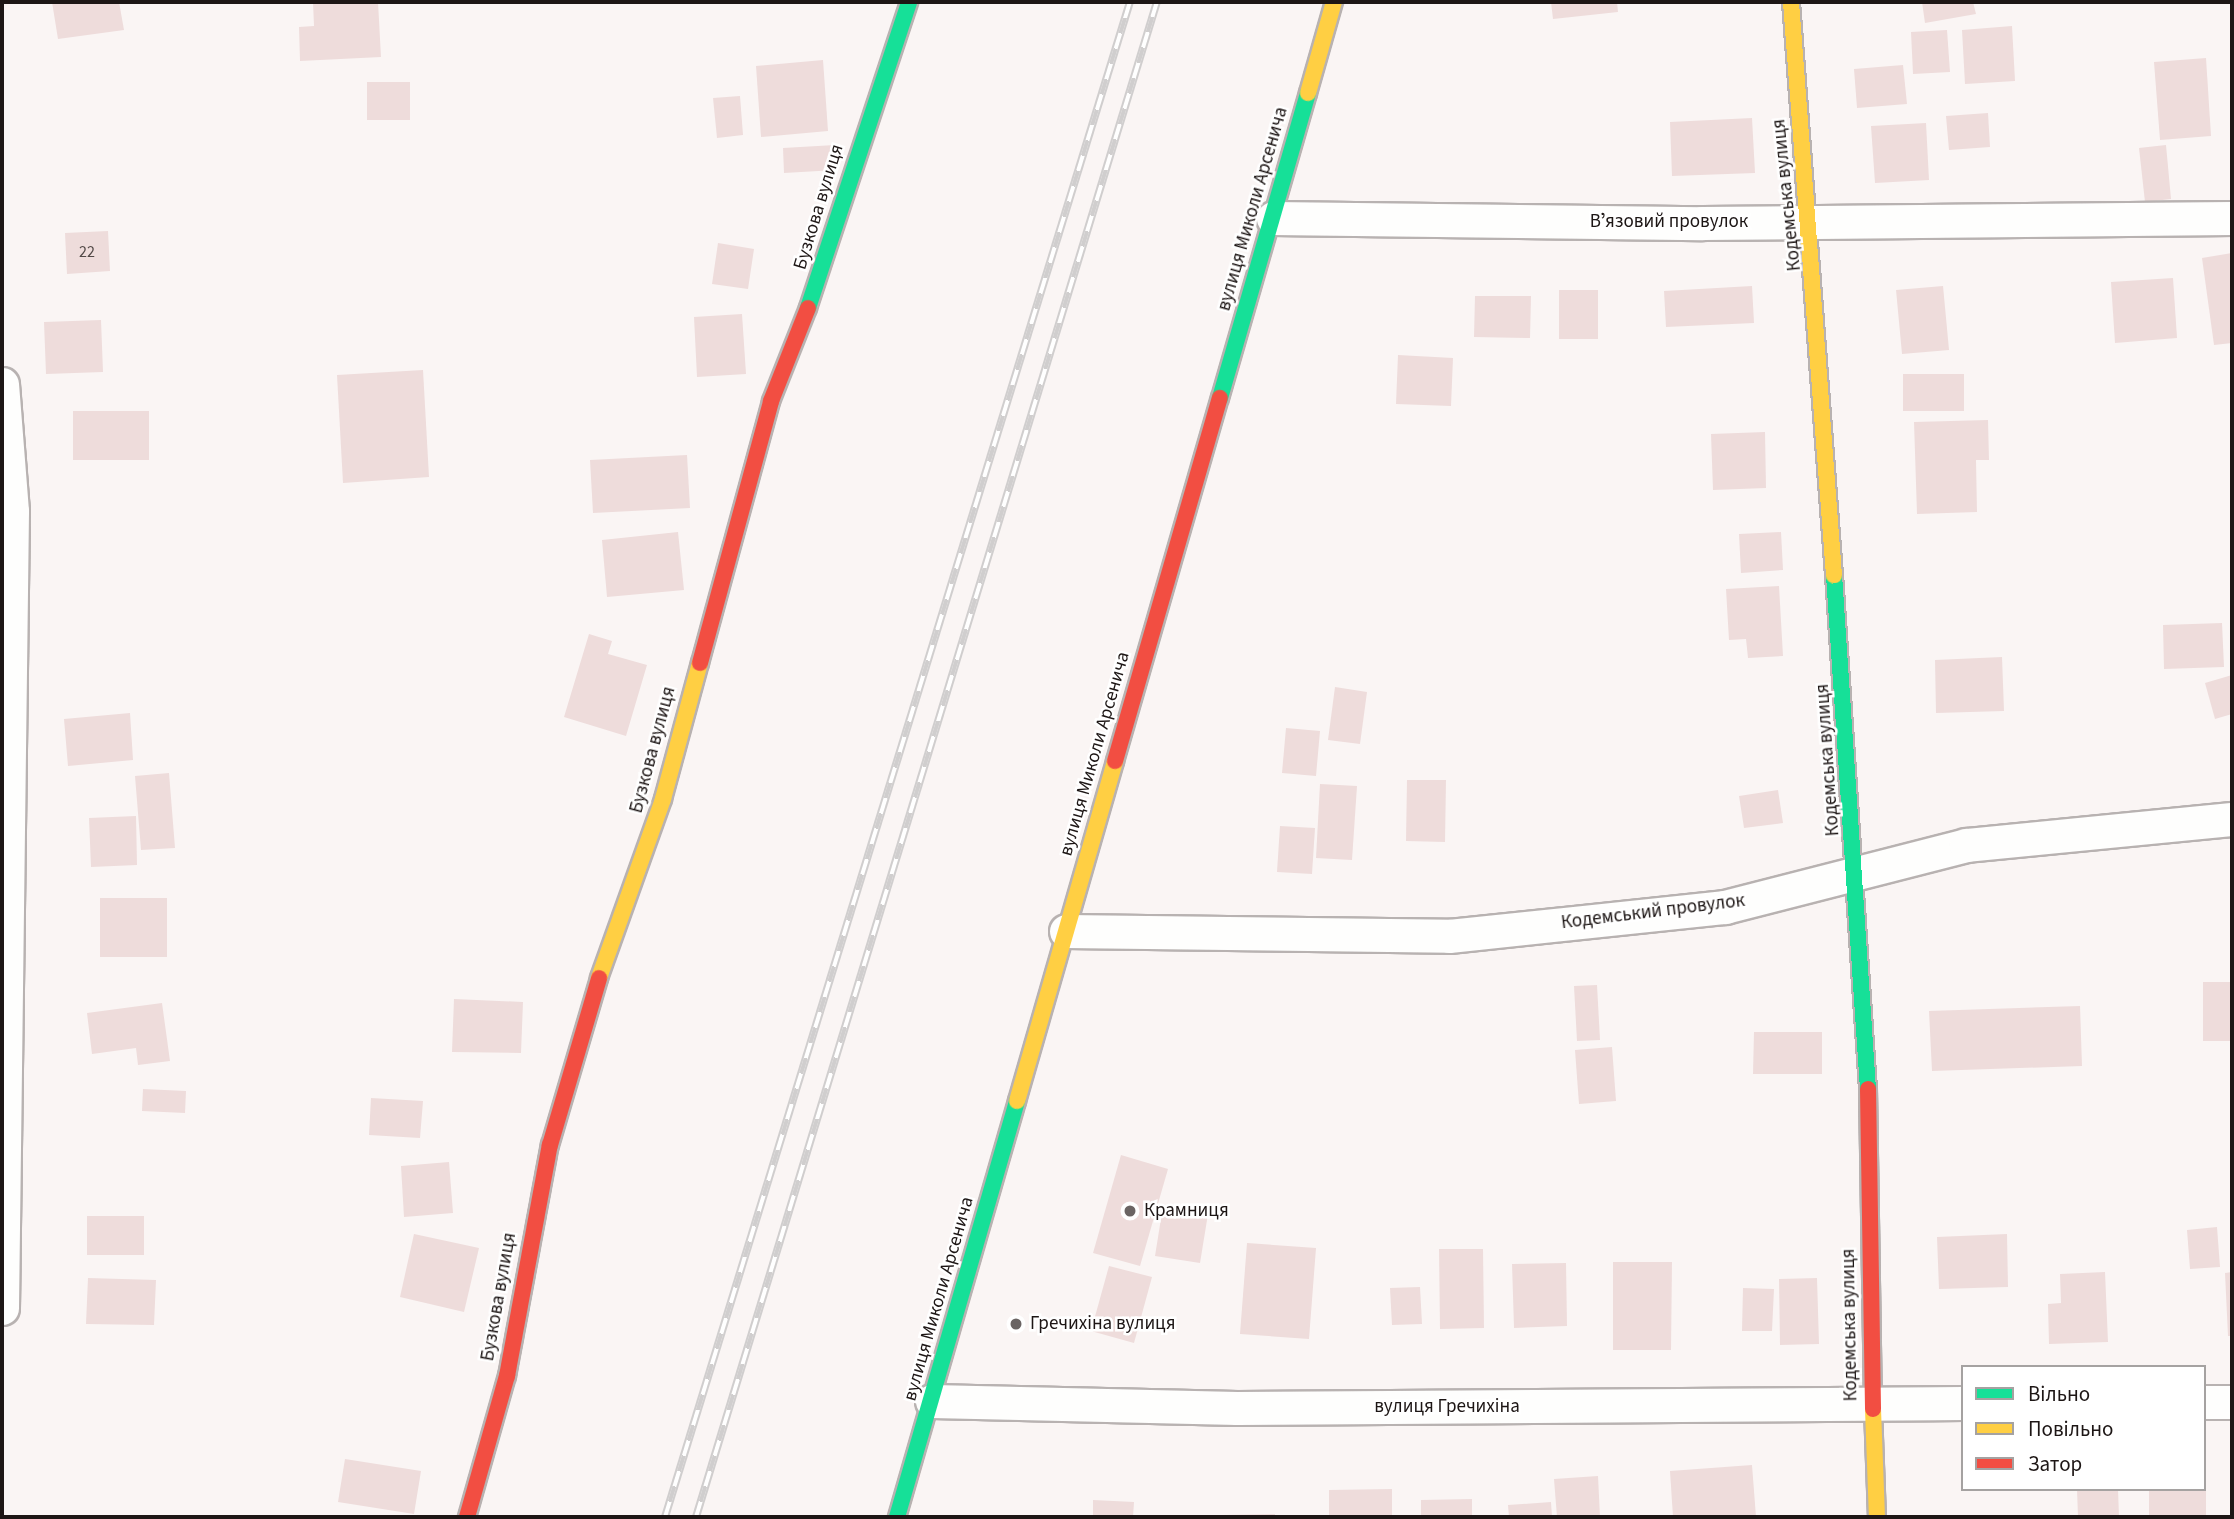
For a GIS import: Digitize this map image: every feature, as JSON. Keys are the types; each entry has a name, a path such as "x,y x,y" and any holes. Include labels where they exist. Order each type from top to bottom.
{"street":[{"name":"Бузкова вулиця","path":"467,1517 506,1376 550,1145 601,972 663,799 771,401 830,250 874,94 909,2"},
{"name":"вулиця Миколи Арсенича","path":"897,1517 1334,2"},
{"name":"Кодемська вулиця","path":"1791,2 1811,222 1856,874 1871,1155 1871,1401 1877,1517"},
{"name":"Вʼязовий провулок","path":"1273,218 1811,222 2232,218"},
{"path":"2,384 12,511 2,1308"},
{"name":"Кодемський провулок","path":"1066,931 1449,936 1725,906 1966,845 2232,819"},
{"name":"вулиця Гречихіна","path":"932,1401 1237,1408 1871,1401 1961,1403"},
{"path":"2206,1402 2232,1402"}],"building":[{"path":"52,2 119,2 124,30 58,39"},
{"path":"313,2 378,2 381,57 300,61 299,27 314,26"},
{"path":"1551,2 1617,2 1618,12 1553,19"},
{"path":"1922,2 1973,2 1976,14 1925,23"},
{"path":"2012,26 2015,81 1965,84 1962,30"},
{"path":"1947,30 1950,72 1913,74 1911,32"},
{"path":"2206,58 2211,136 2160,140 2154,62"},
{"path":"823,60 828,131 761,137 756,66"},
{"path":"1903,65 1907,104 1857,108 1854,69"},
{"path":"367,82 410,82 410,120 367,120"},
{"path":"740,96 743,135 717,138 713,98"},
{"path":"1988,113 1990,147 1949,150 1946,116"},
{"path":"1752,118 1755,173 1672,176 1670,122"},
{"path":"1926,123 1929,180 1875,183 1871,126"},
{"path":"835,145 836,170 784,173 783,148"},
{"path":"2166,145 2171,199 2145,202 2139,148"},
{"path":"108,231 110,271 67,274 65,233"},
{"path":"718,243 754,249 748,289 712,284"},
{"path":"2232,253 2232,343 2214,345 2202,258"},
{"path":"2173,278 2177,338 2115,343 2111,282"},
{"path":"1752,286 1754,323 1666,327 1664,291"},
{"path":"1943,286 1949,350 1902,354 1896,290"},
{"path":"1559,290 1598,290 1598,339 1559,339"},
{"path":"1475,296 1531,296 1530,338 1474,337"},
{"path":"742,314 746,374 697,377 694,317"},
{"path":"101,320 103,372 46,374 44,322"},
{"path":"1398,355 1453,358 1451,406 1396,404"},
{"path":"423,370 429,477 343,483 337,375"},
{"path":"1903,374 1964,374 1964,411 1903,411"},
{"path":"73,411 149,411 149,460 73,460"},
{"path":"1988,420 1989,460 1976,460 1977,512 1917,514 1914,422"},
{"path":"1765,432 1766,488 1713,490 1711,434"},
{"path":"687,455 690,508 593,513 590,460"},
{"path":"678,532 684,590 607,597 602,540"},
{"path":"1781,532 1783,570 1741,573 1739,534"},
{"path":"1779,586 1783,656 1748,658 1746,639 1729,640 1726,589"},
{"path":"2222,623 2224,667 2164,669 2163,625"},
{"path":"589,634 612,641 608,654 647,665 626,736 564,717"},
{"path":"2002,657 2004,711 1936,713 1935,660"},
{"path":"2232,675 2232,714 2215,719 2205,683"},
{"path":"1335,687 1367,692 1360,744 1328,740"},
{"path":"130,713 133,760 68,766 64,719"},
{"path":"1286,728 1320,731 1316,776 1282,773"},
{"path":"169,773 175,848 141,850 135,776"},
{"path":"1407,780 1446,780 1445,842 1406,841"},
{"path":"1320,784 1357,786 1352,860 1316,858"},
{"path":"1778,790 1783,823 1744,828 1739,796"},
{"path":"136,816 137,865 91,867 89,818"},
{"path":"1280,826 1315,828 1312,874 1277,872"},
{"path":"100,898 167,898 167,957 100,957"},
{"path":"2203,982 2232,982 2232,1041 2203,1041"},
{"path":"1597,985 1600,1040 1577,1041 1574,986"},
{"path":"454,999 523,1002 521,1053 452,1052"},
{"path":"162,1003 170,1061 138,1065 136,1048 92,1054 87,1013"},
{"path":"2080,1006 2082,1066 1932,1071 1929,1011"},
{"path":"1754,1032 1822,1032 1822,1074 1753,1074"},
{"path":"1612,1047 1616,1101 1579,1104 1575,1050"},
{"path":"143,1089 186,1091 185,1113 142,1111"},
{"path":"371,1098 423,1101 420,1138 369,1135"},
{"name":"Крамниця","path":"1121,1155 1168,1169 1140,1266 1093,1253"},
{"path":"449,1162 453,1213 404,1217 401,1166"},
{"path":"1163,1206 1208,1214 1200,1263 1155,1256"},
{"path":"87,1216 144,1216 144,1255 87,1255"},
{"path":"2217,1227 2220,1267 2190,1269 2187,1230"},
{"path":"414,1234 479,1248 464,1312 400,1297"},
{"path":"2007,1234 2008,1287 1939,1289 1937,1237"},
{"path":"1247,1243 1316,1248 1309,1339 1240,1334"},
{"path":"1439,1249 1483,1249 1484,1328 1440,1329"},
{"path":"1613,1262 1672,1262 1671,1350 1613,1350"},
{"path":"1566,1263 1567,1326 1514,1328 1512,1264"},
{"path":"1109,1266 1152,1277 1134,1343 1091,1331"},
{"path":"2105,1272 2108,1342 2049,1344 2048,1304 2061,1303 2060,1274"},
{"path":"2232,1272 2232,1336 2228,1336 2225,1273"},
{"path":"88,1278 156,1280 154,1325 86,1324"},
{"path":"1817,1278 1819,1344 1780,1345 1779,1279"},
{"path":"1420,1287 1422,1324 1392,1325 1390,1288"},
{"path":"1743,1288 1774,1289 1772,1331 1742,1331"},
{"path":"345,1459 421,1471 414,1514 338,1502"},
{"path":"1752,1465 1756,1517 1673,1517 1670,1471"},
{"path":"1598,1476 1600,1517 1557,1517 1554,1479"},
{"path":"1392,1489 1392,1517 1329,1517 1329,1490"},
{"path":"2077,1491 2118,1491 2119,1517 2078,1517"},
{"path":"2149,1491 2206,1491 2206,1517 2149,1517"},
{"path":"1472,1499 1472,1517 1421,1517 1421,1500"},
{"path":"1093,1500 1134,1502 1133,1517 1093,1517"},
{"path":"1551,1502 1552,1517 1509,1517 1508,1505"},
{"path":"1275,1514 1275,1517 1221,1517 1221,1515"}],"railway":[{"path":"665,1517 1130,2"},
{"path":"696,1517 1157,2"}],"traffic: fast":[{"path":"808,308 909,2"},
{"path":"1220,398 1308,93"},
{"path":"1834,575 1868,1089"},
{"path":"897,1517 1017,1101"}],"traffic: slow":[{"path":"1308,93 1334,2"},
{"path":"1791,2 1834,575"},
{"path":"599,978 663,799 700,663"},
{"path":"1017,1101 1115,761"},
{"path":"1873,1409 1877,1517"}],"traffic: jam":[{"path":"700,663 771,401 808,308"},
{"path":"1115,761 1220,398"},
{"path":"467,1517 507,1376 550,1145 599,978"},
{"path":"1868,1089 1873,1409"}],"place":[{"name":"Крамниця","path":"1130,1211"},
{"name":"Гречихіна вулиця","path":"1016,1324"}]}
